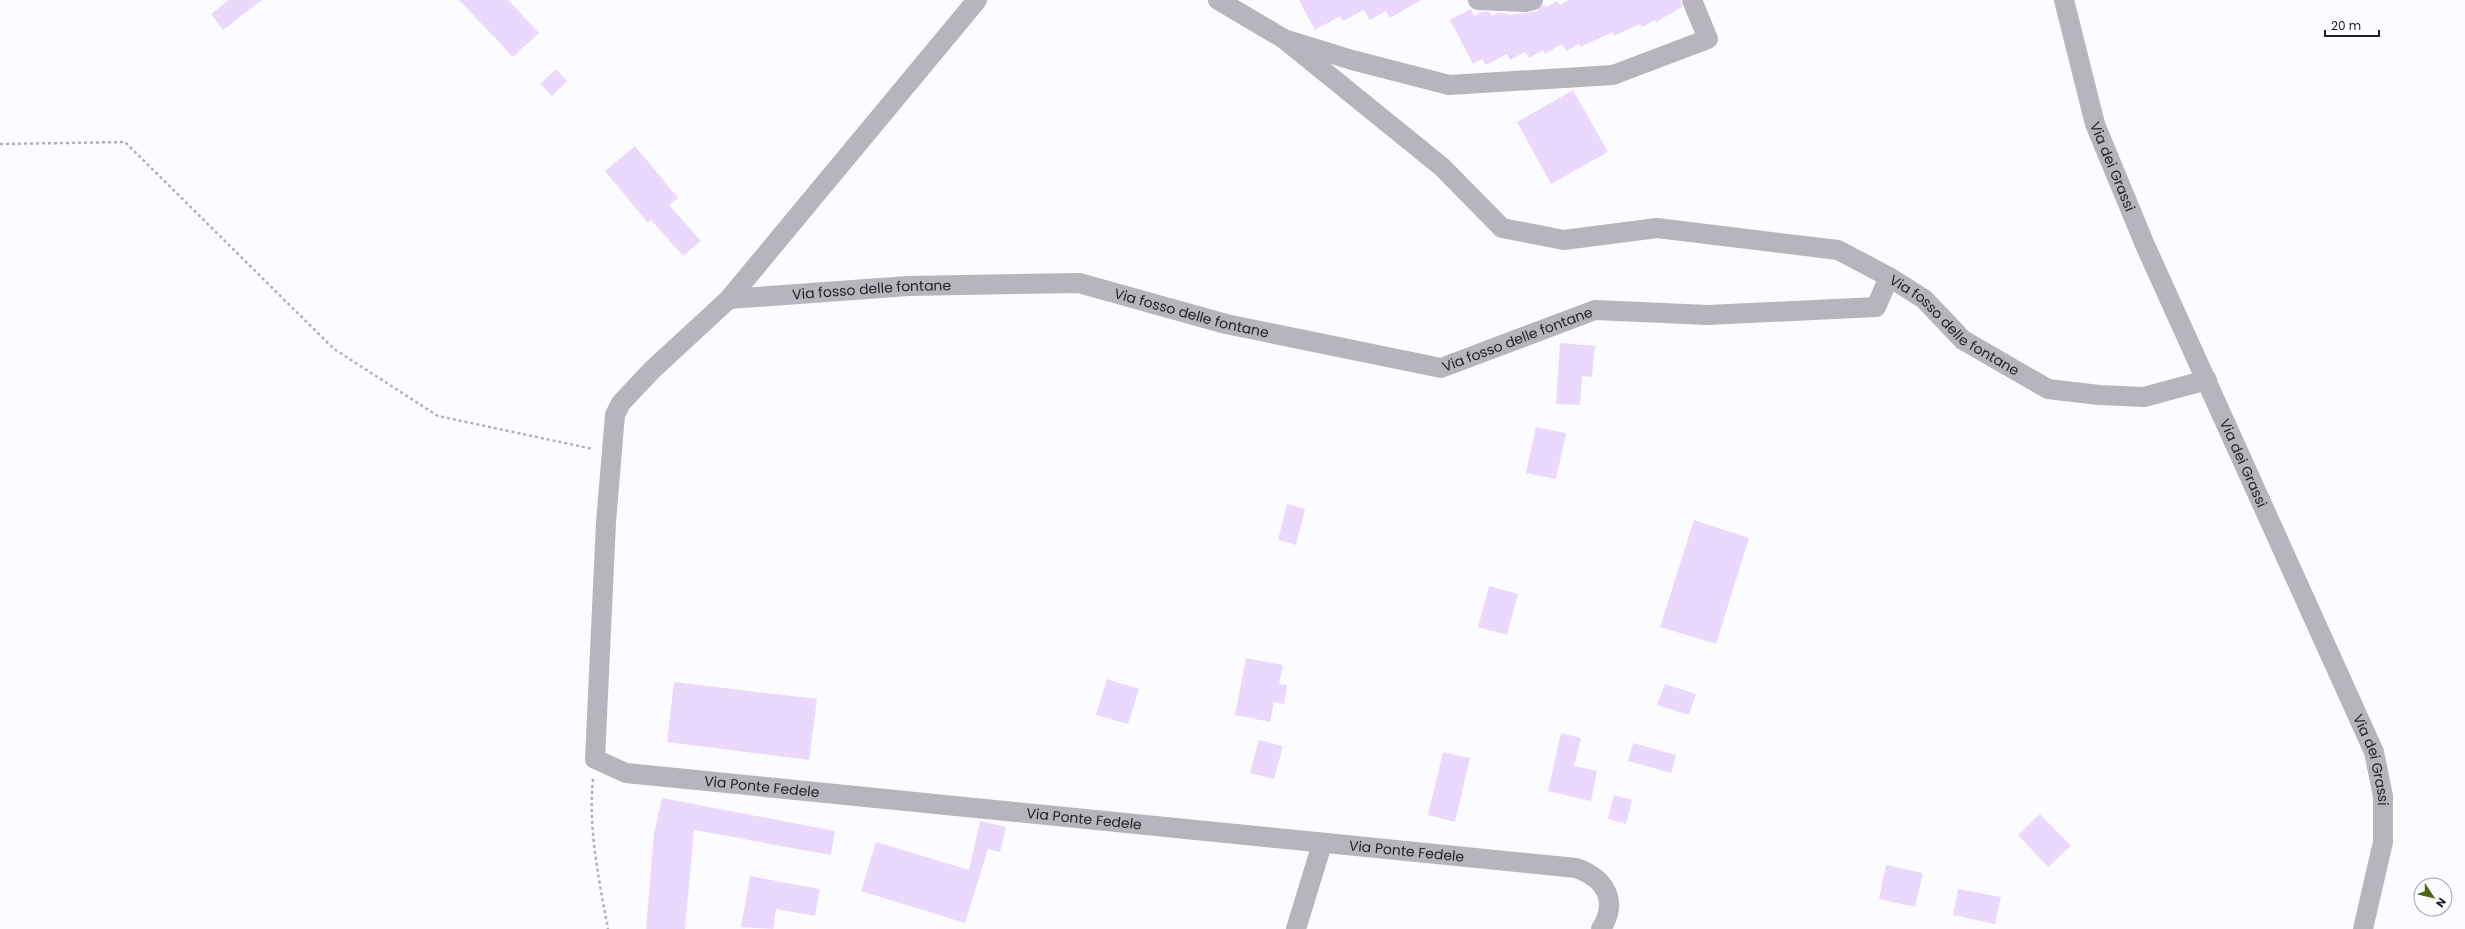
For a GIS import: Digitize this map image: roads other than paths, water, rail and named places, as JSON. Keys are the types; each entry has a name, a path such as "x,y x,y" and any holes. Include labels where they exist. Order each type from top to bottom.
{"street":[{"path":"729,299 977,0"},
{"path":"1218,0 1284,38 1442,167 1502,228 1564,240 1657,228 1838,250 1889,277"},
{"path":"1478,0 1525,2 1533,0"},
{"path":"1284,38 1352,60 1449,85 1613,74 1708,39 1692,0"},
{"name":"Via dei Grassi","path":"2064,0 2095,124 2145,245 2374,752 2383,796 2383,842 2363,929"},
{"name":"Via fosso delle fontane","path":"729,299 908,286 1080,283 1226,324 1441,368 1595,310 1708,315 1876,307 1889,277 1924,299 1963,340 2048,389 2098,395 2144,397 2207,380"},
{"name":"Via Ponte Fedele","path":"729,299 652,370 621,403 615,415 611,453 596,759 626,773 1322,844 1576,868 1587,872 1597,879 1609,897 1610,910 1601,929"},
{"path":"1296,929 1322,844"}]}
